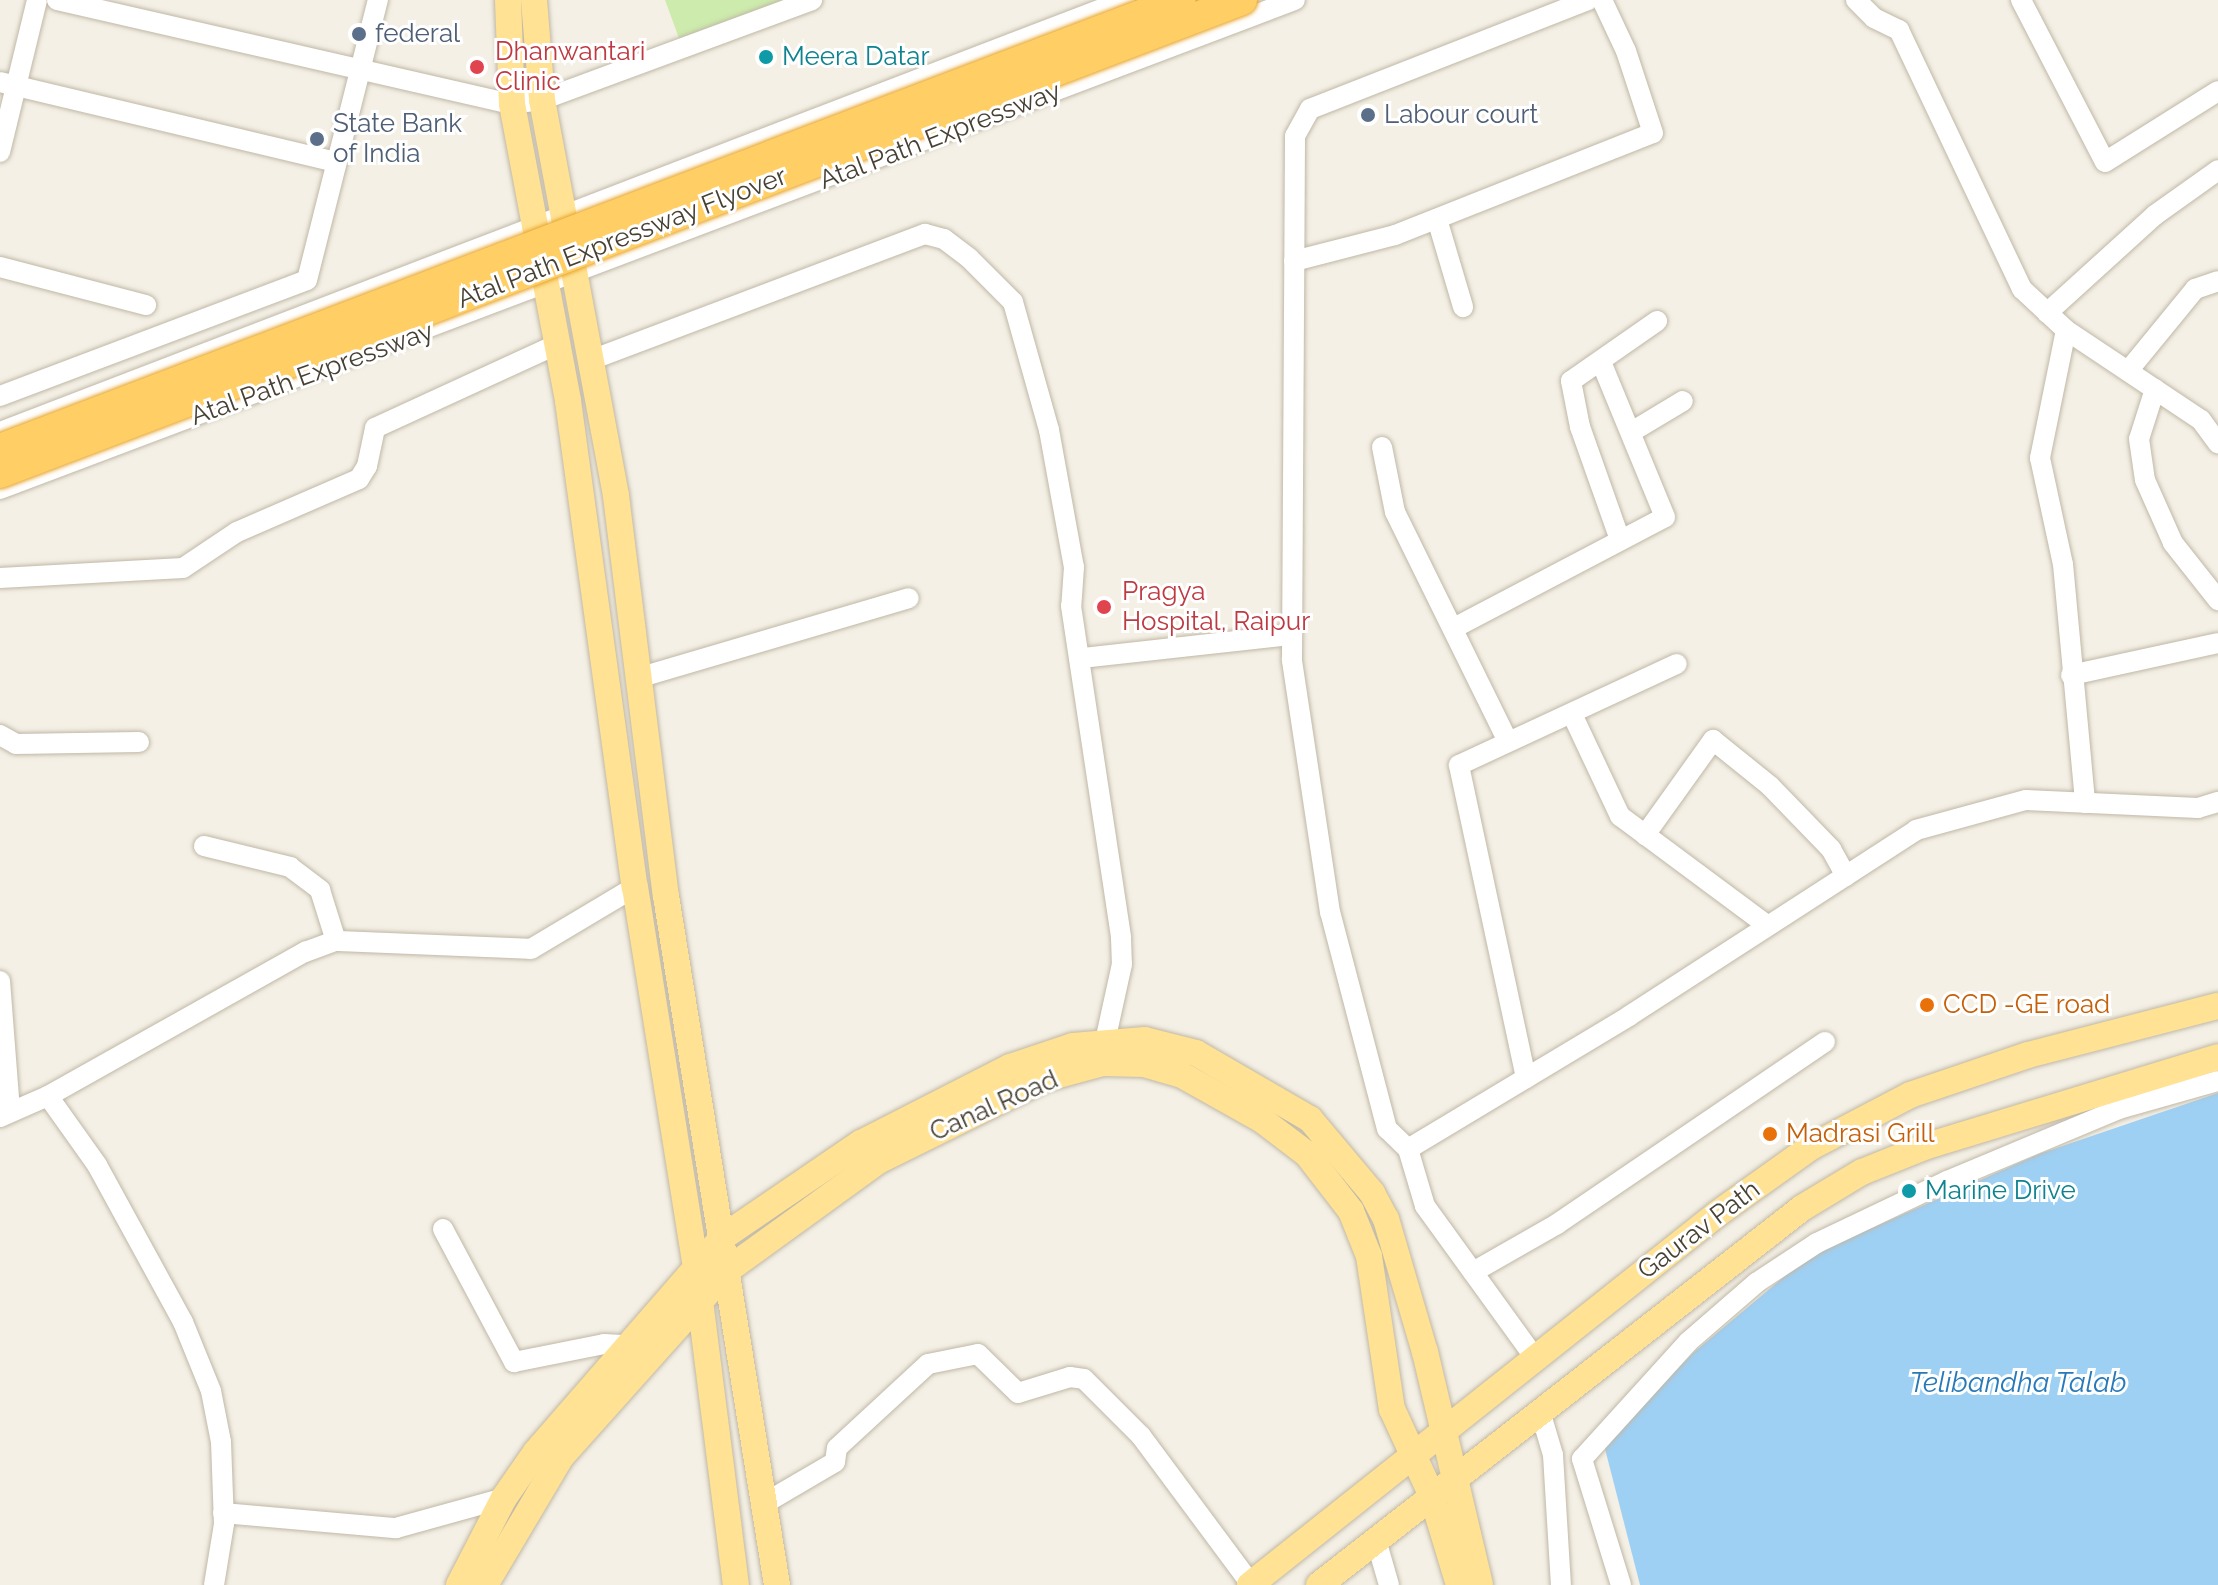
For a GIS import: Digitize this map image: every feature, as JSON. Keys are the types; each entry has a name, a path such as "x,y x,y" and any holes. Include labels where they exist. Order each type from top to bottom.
{"highway":[{"name":"Atal Path Expressway Flyover","path":"0,449 1180,0"},
{"name":"Atal Path Expressway Flyover","path":"0,473 1242,0"}],"main road":[{"path":"508,0 512,104 568,401 635,887 696,1269 736,1585"},
{"path":"534,0 542,100 599,395 641,677 666,896 729,1269 777,1585"},
{"path":"568,401 599,395"},
{"name":"Gaurav Path","path":"1250,1584 1535,1358 1811,1147 1910,1095 2028,1055 2218,1006"},
{"path":"459,1585 504,1498 536,1452 723,1237 861,1143 1010,1067 1073,1046 1102,1053 1145,1040 1196,1053 1310,1119 1342,1153 1386,1219 1443,1431 1480,1585"},
{"name":"Canal Road","path":"485,1585 561,1457 729,1269 878,1161 1102,1053 1180,1074 1262,1120 1325,1174 1351,1211 1369,1256 1392,1409 1432,1496 1459,1585"},
{"path":"1319,1585 1802,1208 1862,1172 1927,1146 2218,1057"}],"street":[{"path":"0,152 8,84 37,0"},
{"path":"57,0 362,67 512,104 542,100 812,0"},
{"path":"0,396 307,280 378,0"},
{"path":"0,432 1125,0"},
{"name":"Atal Path Expressway","path":"0,489 547,287 1295,0"},
{"path":"1535,1358 1425,1206 1408,1149 1387,1129 1330,912 1292,635 1295,136 1310,109 1588,0"},
{"path":"1294,261 1437,219 1653,133 1626,51 1602,0"},
{"path":"1856,0 1874,18 1899,30 2022,289 2066,330 2201,420 2218,443"},
{"path":"2021,0 2105,162 2218,91"},
{"path":"8,84 337,162"},
{"path":"2047,313 2155,215 2218,170"},
{"path":"1437,219 1463,307"},
{"path":"591,360 925,234 944,239 1013,302 1049,430 1074,567 1071,606 1082,658 1121,938 1122,964 1102,1053"},
{"path":"0,267 146,305"},
{"path":"2128,371 2195,289 2218,281"},
{"path":"1619,537 1580,427 1571,381 1602,364 1657,321"},
{"path":"2066,330 2040,458 2063,564 2085,803"},
{"path":"0,578 183,568 237,532 359,479 367,466 375,428 558,344"},
{"path":"1454,628 1619,537 1665,517 1633,431 1602,364"},
{"path":"2155,389 2139,439 2145,480 2173,543 2218,600"},
{"path":"1633,431 1683,401"},
{"path":"1382,447 1395,512 1507,740"},
{"path":"641,677 909,598"},
{"path":"1082,658 1292,635"},
{"path":"2071,675 2218,643"},
{"path":"1526,1078 1459,765 1507,740 1572,714 1677,664"},
{"path":"1572,714 1620,816 1768,926"},
{"path":"0,735 16,744 139,742"},
{"path":"1645,835 1713,740 1770,786 1831,849 1846,876"},
{"path":"1408,1149 1526,1078 1916,830 2026,800 2198,808 2218,802"},
{"path":"204,846 290,867 320,890 336,941"},
{"path":"0,981 5,1113 48,1096 305,952 336,941 531,949 635,887"},
{"path":"1473,1272 1557,1224 1825,1042"},
{"path":"1621,1585 1582,1459 1688,1342 1756,1283 1817,1243 1947,1181 2119,1109 2218,1081"},
{"path":"48,1096 97,1165 189,1336 211,1391 219,1429 223,1513 214,1585"},
{"path":"443,1229 514,1362 604,1344 626,1345"},
{"path":"765,1503 835,1462 837,1448 928,1364 978,1354 1018,1393 1070,1377 1084,1379 1141,1436 1250,1584"},
{"path":"1540,1411 1553,1455 1561,1585"},
{"path":"223,1513 396,1528 504,1498"},
{"path":"1376,1540 1389,1585"}],"green space":[{"path":"665,0 783,0 680,41"}],"water":[{"name":"Telibandha Talab","path":"2218,1093 2218,1585 1640,1585 1604,1445 1693,1353 1809,1256 2039,1154"}],"place":[{"name":"federal","path":"359,34"},
{"name":"Meera Datar","path":"766,57"},
{"name":"Dhanwantari Clinic","path":"477,67"},
{"name":"Labour court","path":"1368,115"},
{"name":"State Bank of India","path":"317,139"},
{"name":"Pragya Hospital, Raipur","path":"1104,607"},
{"name":"CCD -GE road","path":"1927,1005"},
{"name":"Madrasi Grill","path":"1770,1134"},
{"name":"Marine Drive","path":"1909,1191"}]}
